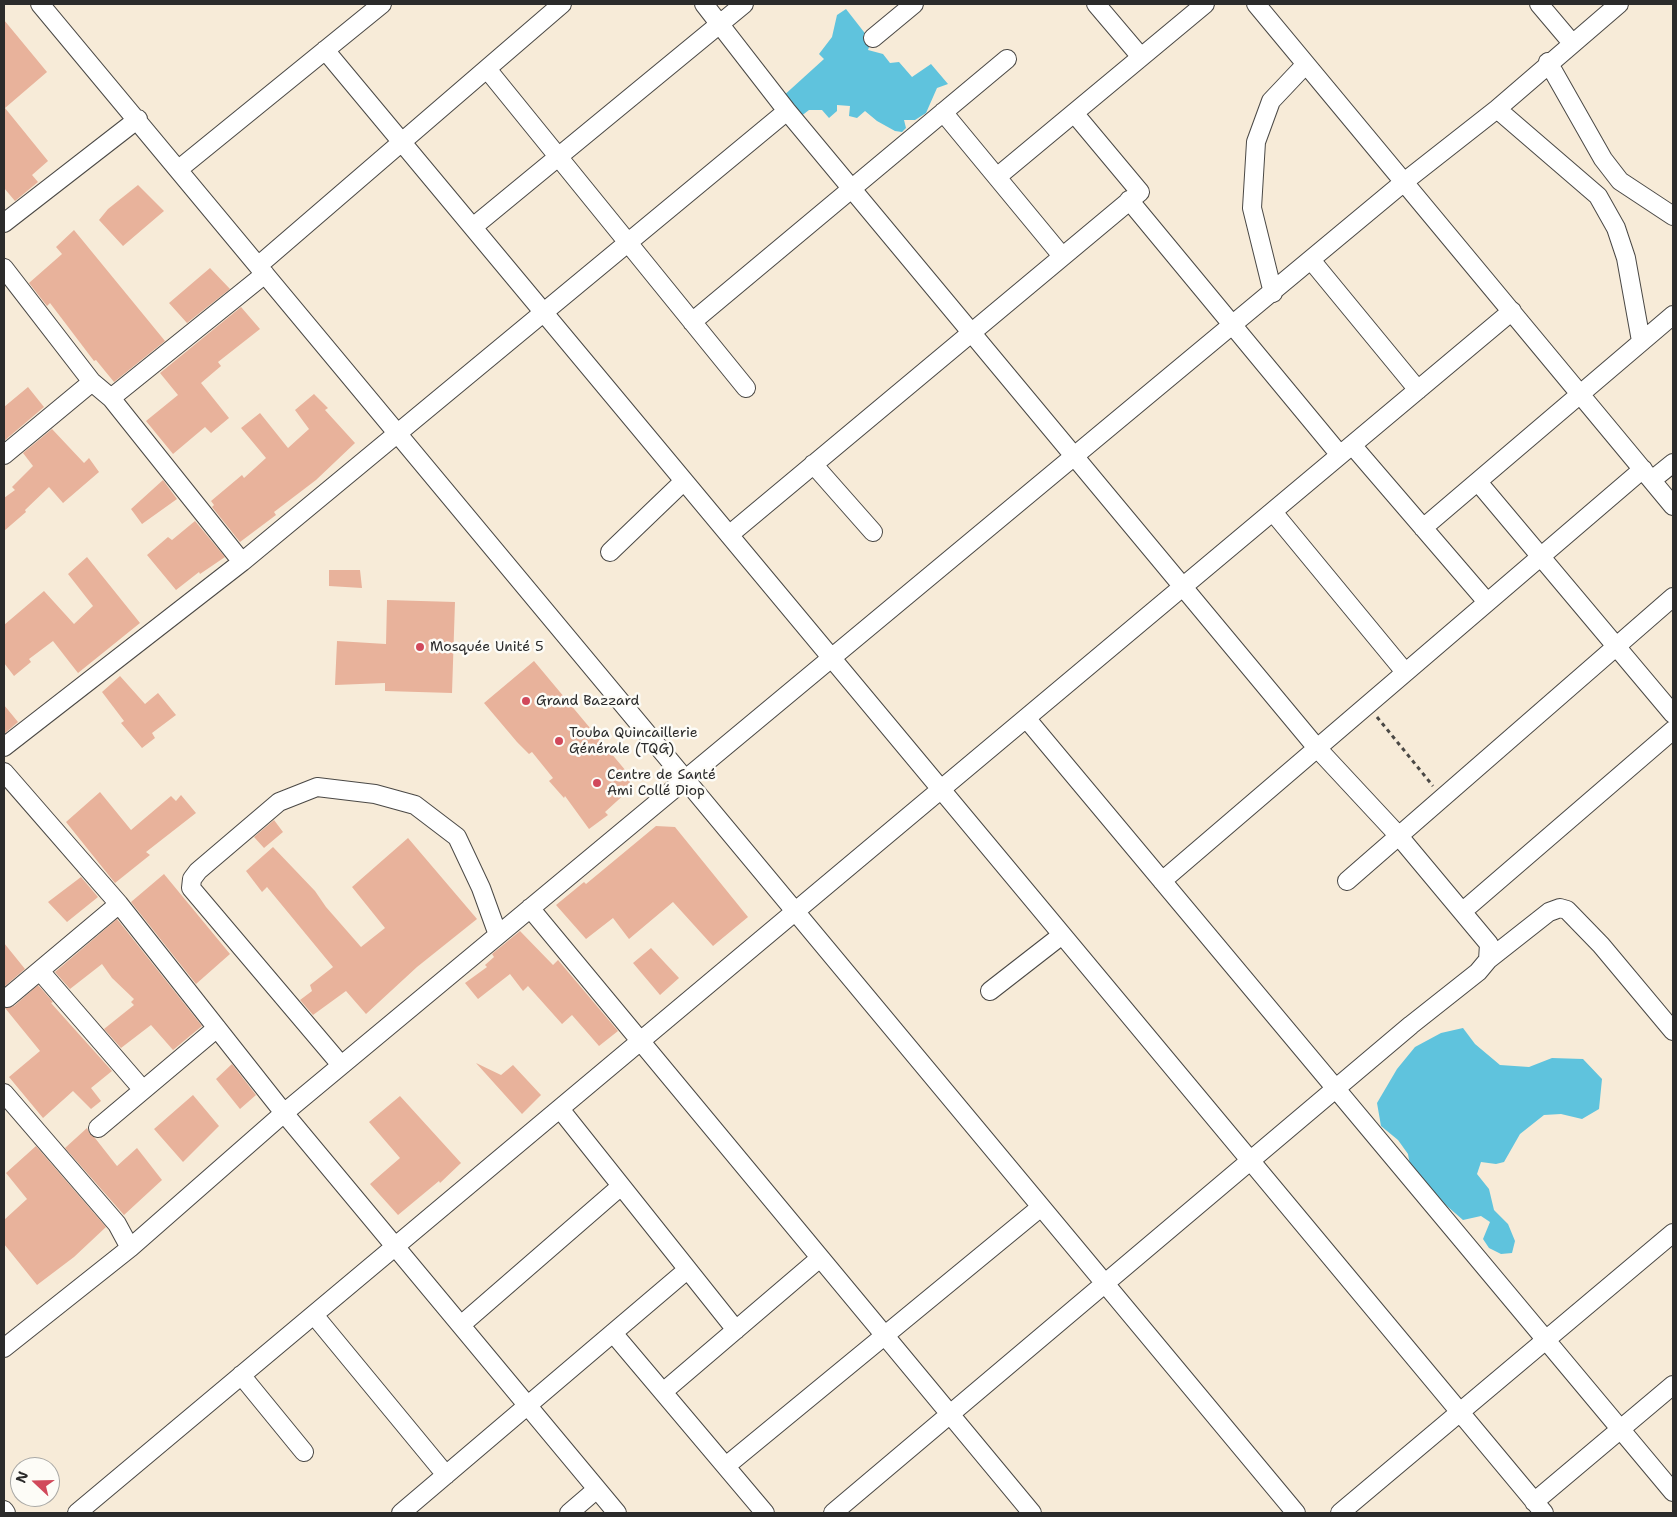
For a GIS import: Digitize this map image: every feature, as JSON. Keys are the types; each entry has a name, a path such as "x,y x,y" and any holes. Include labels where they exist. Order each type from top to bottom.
{"street":[{"path":"40,4 138,119 1296,1513"},
{"path":"179,169 382,4"},
{"path":"112,398 262,269 402,142 562,4"},
{"path":"704,4 721,23 787,111 1317,748 1398,836 1463,911 1489,944 1488,960"},
{"path":"473,228 744,4"},
{"path":"873,38 914,4"},
{"path":"1096,4 1141,57"},
{"path":"997,177 1205,4"},
{"path":"1256,4 1673,506"},
{"path":"1539,4 1572,43"},
{"path":"4,1348 130,1248 341,1065 1232,325 1273,293 1404,182 1497,109 1548,62 1619,4"},
{"path":"326,50 1539,1507 1620,1429 1673,1384"},
{"path":"692,322 1007,59"},
{"path":"1548,62 1603,160 1620,181 1673,216"},
{"path":"1273,293 1252,208 1256,142 1271,101 1306,64"},
{"path":"486,69 746,388"},
{"path":"1497,109 1598,196 1616,228 1626,258 1641,341"},
{"path":"4,746 242,562 787,111"},
{"path":"943,112 1062,256"},
{"path":"729,535 1140,192 1074,113"},
{"path":"4,224 138,119"},
{"path":"1598,196 1620,181"},
{"path":"1129,200 1232,325 1346,450 1423,528 1487,602"},
{"path":"1311,260 1418,390"},
{"path":"4,268 92,382 112,398 242,562"},
{"path":"77,1513 1512,311"},
{"path":"1423,528 1582,395 1641,341 1673,315"},
{"path":"4,455 92,382"},
{"path":"1162,881 1541,556 1648,475 1673,463"},
{"path":"814,464 873,532"},
{"path":"610,552 684,481"},
{"path":"1478,482 1673,714"},
{"path":"1273,512 1405,672"},
{"path":"1347,881 1673,598"},
{"path":"1026,718 1673,1492"},
{"path":"1463,911 1673,730"},
{"path":"4,772 120,904 284,1113 617,1513"},
{"path":"341,1065 191,888 192,878 198,872 279,802 317,788 375,794 415,805 457,837 481,888 498,935"},
{"path":"7,998 120,904"},
{"path":"530,908 1032,1513"},
{"path":"833,1513 1250,1160 1478,972 1488,960 1549,912 1560,908 1567,910 1601,945 1673,1030"},
{"path":"990,992 1062,935"},
{"path":"40,971 143,1090"},
{"path":"98,1128 217,1028"},
{"path":"4,1093 117,1224 130,1248"},
{"path":"560,1109 620,1187 736,1330"},
{"path":"461,1325 620,1187"},
{"path":"726,1466 1041,1207"},
{"path":"1340,1513 1673,1233"},
{"path":"663,1392 820,1258"},
{"path":"401,1513 687,1270"},
{"path":"314,1315 446,1475"},
{"path":"613,1333 766,1513"},
{"path":"242,1376 304,1452"},
{"path":"570,1513 597,1490"}],"path":[{"path":"1367,705 1442,797"}],"water":[{"path":"846,9 871,41 868,50 883,54 890,63 899,62 912,77 931,64 948,84 937,88 926,113 915,120 904,120 906,128 902,132 895,131 877,121 865,111 857,118 849,116 850,106 837,105 837,111 829,118 822,110 809,110 800,117 781,98 824,59 819,54 832,37 837,15"},
{"path":"1463,1028 1475,1044 1500,1065 1529,1067 1552,1058 1583,1059 1602,1079 1599,1109 1582,1119 1561,1114 1544,1115 1520,1134 1504,1162 1496,1164 1481,1162 1477,1174 1489,1189 1494,1210 1508,1224 1515,1241 1512,1253 1501,1254 1489,1248 1483,1239 1490,1222 1481,1216 1463,1220 1440,1200 1411,1171 1408,1154 1398,1140 1381,1126 1377,1103 1397,1069 1415,1047 1441,1033"}],"building":[{"path":"4,20 47,72 5,108 48,161 32,175 38,182 15,201 4,188"},
{"path":"138,185 164,211 123,246 99,220 108,209"},
{"path":"74,230 165,341 114,382 96,360 94,361 50,303 47,306 29,283 62,254 56,247"},
{"path":"210,268 230,289 187,323 169,303"},
{"path":"241,307 260,329 218,362 221,366 201,383 229,418 211,433 205,427 173,454 146,421 178,395 160,373"},
{"path":"28,387 44,407 4,441 4,407"},
{"path":"314,394 328,408 325,410 355,443 316,480 274,512 276,515 240,542 212,507 214,505 211,501 242,475 244,478 266,458 241,428 260,413 288,448 309,429 295,410"},
{"path":"52,429 84,463 89,458 99,472 63,503 49,487 25,510 26,512 4,531 4,498 15,490 12,487 33,466 23,453"},
{"path":"163,480 177,499 142,524 131,509"},
{"path":"195,521 225,557 200,574 199,572 176,590 147,555 168,537 172,540"},
{"path":"87,557 140,623 78,673 53,641 29,659 31,662 14,676 4,663 4,625 44,591 74,624 93,606 68,574"},
{"path":"329,570 360,570 362,588 329,586"},
{"name":"Mosquée Unité 5","path":"387,600 455,602 452,693 385,691 385,683 335,685 337,641 386,644"},
{"path":"534,661 631,777 628,791 605,812 608,815 589,829 565,796 564,798 549,781 553,778 532,752 529,754 517,742 484,703"},
{"path":"120,676 145,704 158,693 176,715 152,733 155,738 142,748 121,723 124,721 102,692"},
{"path":"4,705 18,722 4,734"},
{"path":"100,792 131,830 171,796 176,801 181,795 196,813 146,852 150,855 115,883 66,822"},
{"path":"274,820 283,832 264,848 254,837"},
{"path":"656,826 675,827 748,917 713,946 673,902 629,939 613,918 586,939 556,905 584,882 586,884"},
{"path":"408,838 477,919 417,967 366,1014 346,991 313,1015 300,1000 312,991 310,985 333,967 267,887 262,892 246,871 273,847 315,891 326,907 361,947 385,928 352,887"},
{"path":"164,874 230,954 196,984 131,902"},
{"path":"81,877 98,897 67,922 48,902"},
{"path":"117,919 202,1026 173,1050 151,1025 121,1048 104,1029 134,1005 131,1002 134,999 112,978 102,964 70,989 55,972"},
{"path":"520,931 553,965 558,960 618,1031 599,1046 572,1015 562,1024 528,986 523,991 510,974 478,999 465,983 487,967 485,965 494,957 492,954"},
{"path":"4,943 25,969 4,987"},
{"path":"651,948 679,978 660,995 633,963"},
{"path":"38,985 53,1002 51,1003 112,1071 91,1088 101,1101 91,1109 73,1091 43,1118 9,1077 40,1051 5,1008 14,1006"},
{"path":"476,1063 501,1075 513,1065 541,1095 522,1114"},
{"path":"232,1064 256,1095 240,1109 216,1079"},
{"path":"193,1095 219,1126 183,1162 154,1129"},
{"path":"400,1096 461,1163 440,1183 439,1181 398,1215 370,1184 400,1158 369,1122"},
{"path":"87,1128 117,1166 137,1148 162,1180 124,1215 65,1148"},
{"path":"36,1146 106,1227 74,1257 37,1285 4,1244 4,1220 27,1199 6,1173"}],"place":[{"name":"Mosquée Unité 5","path":"420,647"},
{"name":"Grand Bazzard","path":"526,701"},
{"name":"Touba Quincaillerie Générale (TQG)","path":"559,741"},
{"name":"Centre de Santé Ami Collé Diop","path":"597,783"}]}
